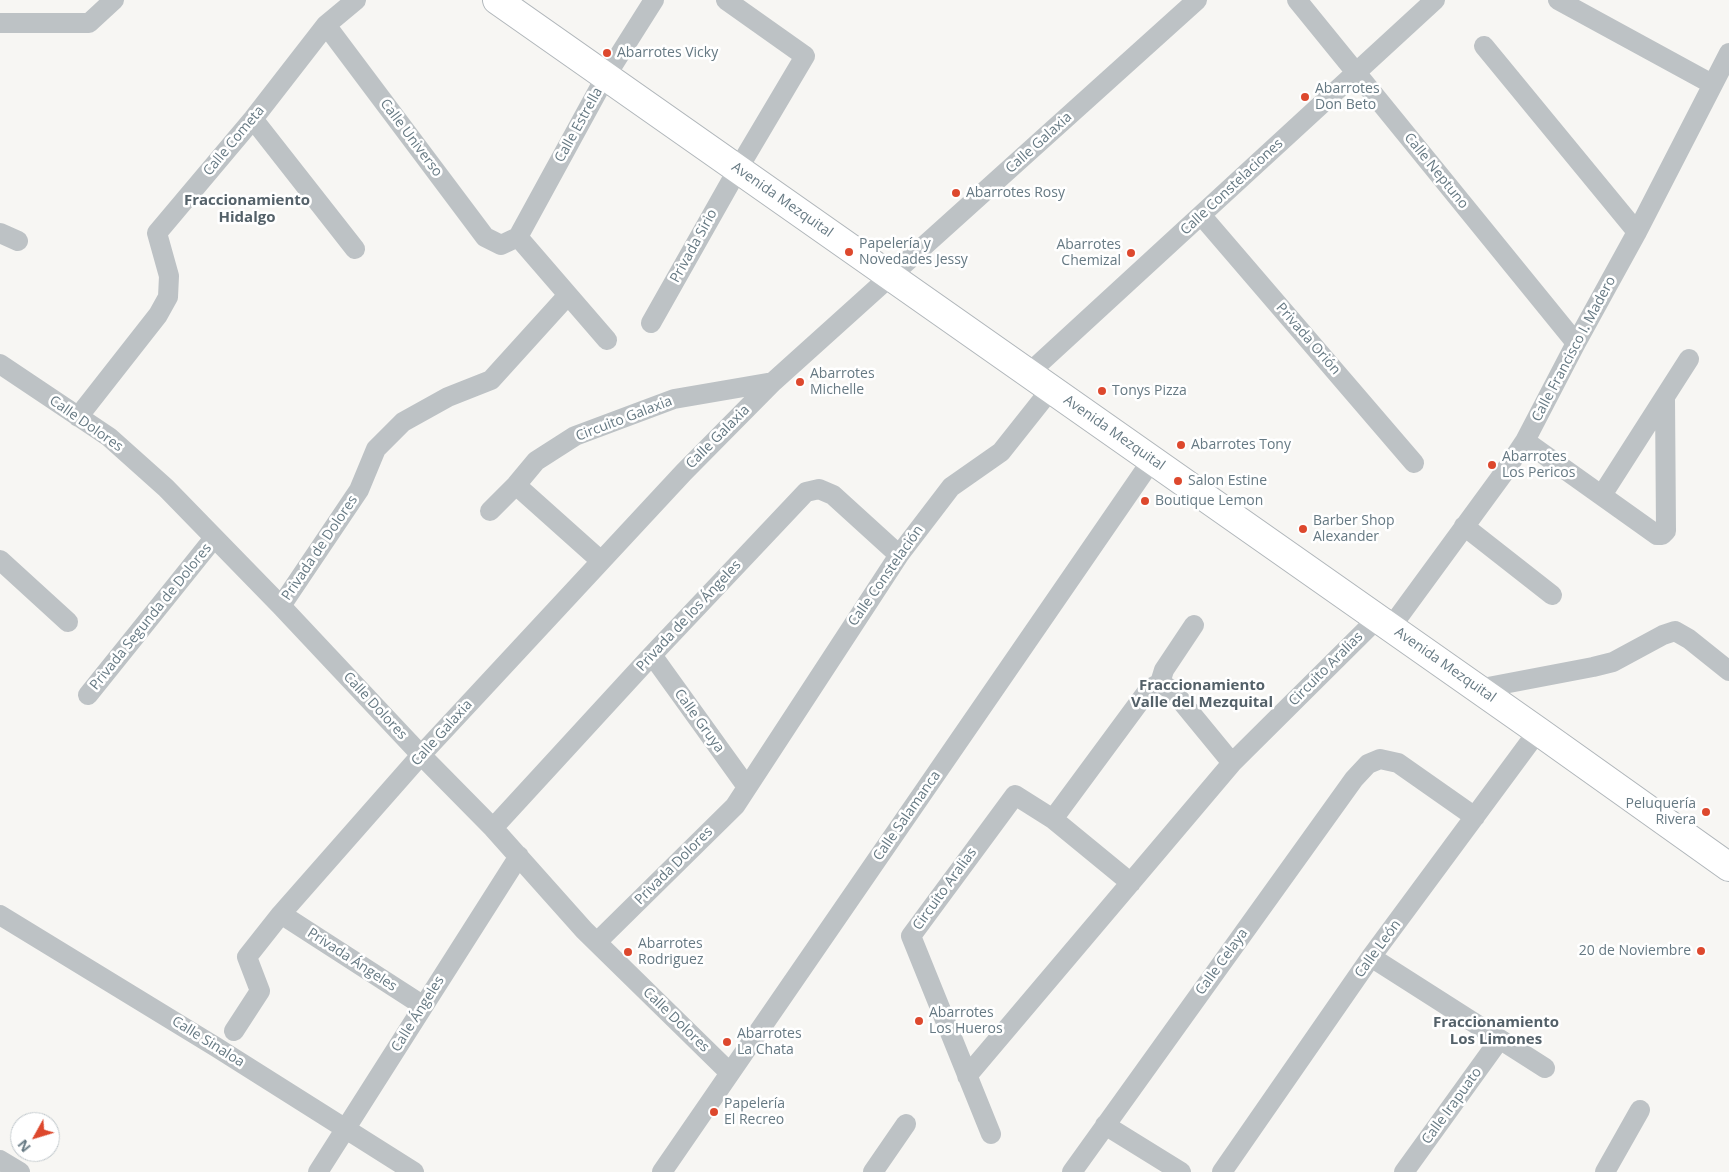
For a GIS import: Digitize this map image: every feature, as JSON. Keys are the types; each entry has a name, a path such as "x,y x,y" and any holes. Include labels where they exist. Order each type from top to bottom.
{"street":[{"path":"0,23 89,23 114,0"},
{"name":"Calle Cometa","path":"78,417 158,314 168,297 169,276 157,233 253,119 326,25 356,0"},
{"name":"Avenida Mezquital","path":"497,0 1538,730 1729,867"},
{"name":"Calle Estrella","path":"510,241 606,76 654,0"},
{"name":"Privada Sirio","path":"651,323 738,169 805,56 726,0"},
{"name":"Calle Galaxia","path":"234,1031 260,991 247,957 281,914 422,756 684,472 772,382 1197,0"},
{"name":"Calle Neptuno","path":"1297,0 1576,343"},
{"name":"Calle Constelaciones","path":"1029,373 1435,0"},
{"path":"1558,0 1712,84"},
{"name":"Calle Universo","path":"326,25 485,237 510,241 568,294 607,340"},
{"path":"1484,46 1637,232"},
{"name":"Calle Francisco I. Madero","path":"1384,623 1464,526 1504,474 1525,441 1637,232 1729,53"},
{"path":"253,119 354,250"},
{"name":"Privada Orión","path":"1201,216 1414,463"},
{"name":"Privada de Dolores","path":"281,606 359,490 376,450 403,422 448,397 491,380 568,294"},
{"path":"1602,495 1689,359"},
{"name":"Calle Dolores","path":"0,364 109,437 166,488 493,828 597,942 730,1073"},
{"name":"Circuito Galaxia","path":"490,512 516,485 536,460 575,436 674,399 772,382"},
{"name":"Calle Constelación","path":"747,786 898,555 951,487 1001,452 1051,389"},
{"path":"1525,441 1657,535 1662,535 1666,532 1665,398"},
{"name":"Calle Salamanca","path":"662,1172 1152,460"},
{"path":"516,485 601,561"},
{"name":"Privada de los Ángeles","path":"493,828 652,655 806,492 819,489 833,495 898,555"},
{"path":"1464,526 1552,595"},
{"name":"Privada Segunda de Dolores","path":"88,696 214,538"},
{"path":"0,560 68,622"},
{"name":"Circuito Aralias","path":"1130,884 1053,819 1015,795 911,936 967,1076 1130,884 1232,763 1384,623"},
{"path":"1053,819 1149,689 1160,683 1164,670 1194,625"},
{"path":"1474,686 1488,687 1613,662 1662,635 1675,631 1689,639 1729,671"},
{"name":"Calle Gruya","path":"652,655 747,786"},
{"path":"1160,683 1172,690 1232,763"},
{"name":"Calle León","path":"1222,1172 1371,958 1538,730"},
{"name":"Calle Celaya","path":"1072,1172 1354,779 1368,764 1380,759 1398,762 1475,816"},
{"name":"Privada Dolores","path":"597,942 734,806 747,786"},
{"name":"Calle Ángeles","path":"318,1172 519,856"},
{"name":"Privada Ángeles","path":"281,914 422,1006"},
{"name":"Calle Sinaloa","path":"0,915 216,1047 414,1172"},
{"path":"1371,958 1545,1068"},
{"name":"Calle Irapuato","path":"1404,1172 1500,1039"},
{"path":"967,1076 991,1134"},
{"path":"1605,1172 1640,1110"},
{"path":"873,1172 906,1124"},
{"path":"1105,1125 1181,1172"},
{"path":"0,1160 20,1172"}],"place":[{"name":"Abarrotes Vicky","path":"607,53"},
{"name":"Abarrotes Don Beto","path":"1305,97"},
{"name":"Abarrotes Rosy","path":"956,193"},
{"name":"Papelería y Novedades Jessy","path":"849,252"},
{"name":"Abarrotes Chemizal","path":"1131,253"},
{"name":"Abarrotes Michelle","path":"800,382"},
{"name":"Tonys Pizza","path":"1102,391"},
{"name":"Abarrotes Tony","path":"1181,445"},
{"name":"Abarrotes Los Pericos","path":"1492,465"},
{"name":"Salon Estine","path":"1178,481"},
{"name":"Boutique Lemon","path":"1145,501"},
{"name":"Barber Shop Alexander","path":"1303,529"},
{"name":"Peluquería Rivera","path":"1706,812"},
{"name":"20 de Noviembre","path":"1701,951"},
{"name":"Abarrotes Rodriguez","path":"628,952"},
{"name":"Abarrotes Los Hueros","path":"919,1021"},
{"name":"Abarrotes La Chata","path":"727,1042"},
{"name":"Papelería El Recreo","path":"714,1112"}],"district":[{"name":"Fraccionamiento Hidalgo","path":"247,210"},
{"name":"Fraccionamiento Valle del Mezquital","path":"1202,694"},
{"name":"Fraccionamiento Los Limones","path":"1496,1032"}]}
